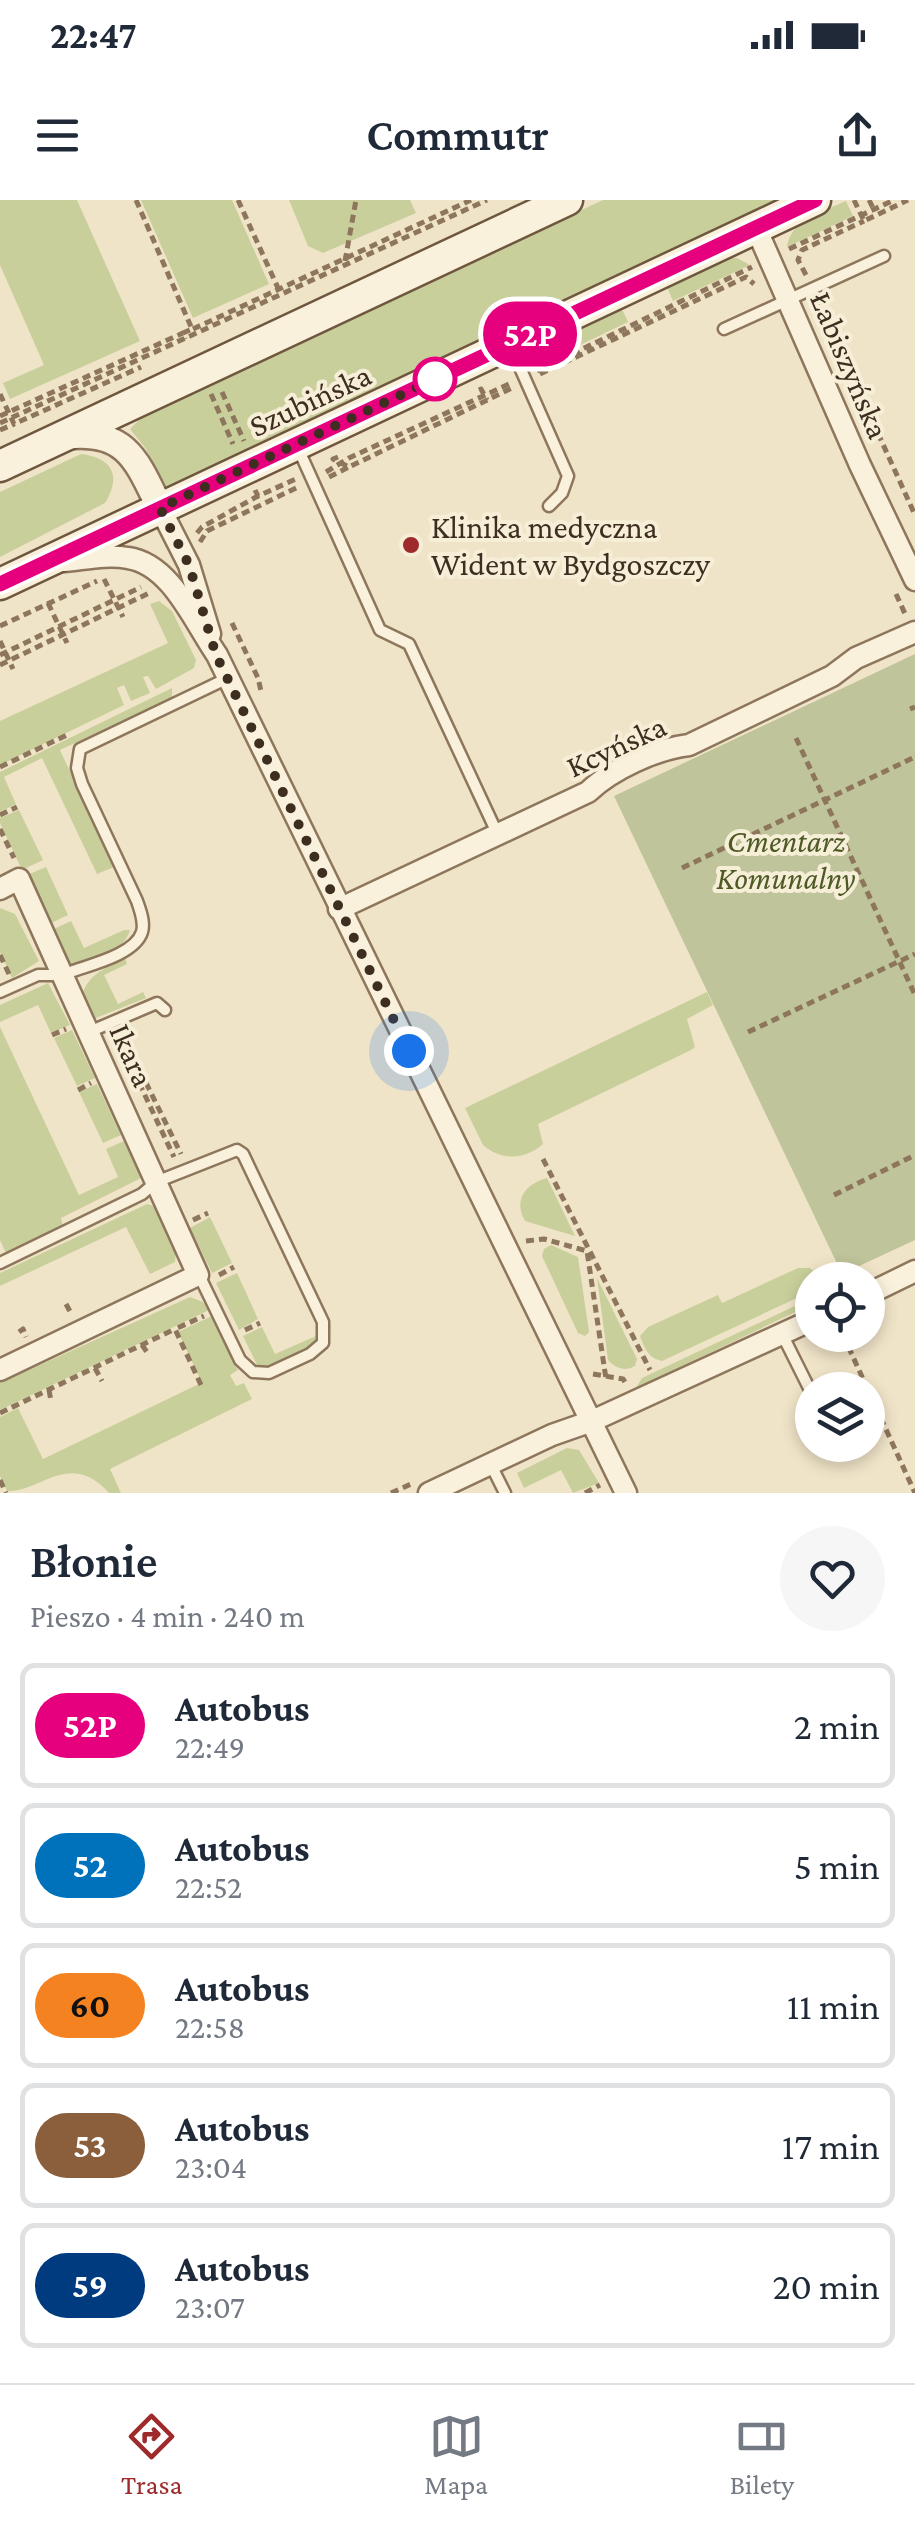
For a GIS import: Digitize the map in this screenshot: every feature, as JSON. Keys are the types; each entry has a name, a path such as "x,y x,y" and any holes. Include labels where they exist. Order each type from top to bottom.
{"main road":[{"path":"0,466 567,200"},
{"name":"Szubińska","path":"0,584 160,508 256,475 296,445 815,200"}],"street":[{"name":"Łabiszyńska","path":"756,228 860,466 915,580"},
{"path":"62,436 108,436 134,461 189,565 216,655"},
{"path":"42,563 114,556 142,561 158,570 216,655 626,1493"},
{"name":"Kcyńska","path":"339,909 588,792 600,781 671,747 688,745 832,676 856,658 915,632"},
{"name":"Ikara","path":"10,884 68,973 89,1032 156,1182 205,1277"},
{"path":"885,1286 915,1271"},
{"path":"0,1370 205,1277"},
{"path":"429,1493 795,1328"}],"lane":[{"path":"724,330 884,256"},
{"path":"510,344 568,476 562,493 549,506"},
{"path":"296,445 380,630 409,644 498,834"},
{"path":"0,992 38,975 68,973 130,948 142,934 137,901 82,784 76,758 91,742 228,678"},
{"path":"89,1032 157,1003 166,1010"},
{"name":"Ikara","path":"182,1174 232,1151 243,1154 324,1330 323,1342 316,1350 281,1368 261,1374 246,1367 216,1311 205,1277"},
{"path":"0,1262 142,1194 156,1182 182,1174"},
{"path":"782,1334 801,1372"},
{"path":"490,1463 505,1493"}],"path":[{"path":"136,200 192,329"},
{"path":"238,200 279,292"},
{"path":"345,262 356,200"},
{"path":"345,262 472,200"},
{"path":"0,419 11,418 486,200"},
{"path":"854,200 864,221"},
{"path":"869,200 874,210"},
{"path":"908,200 802,250 798,260 915,515"},
{"path":"184,336 279,292"},
{"path":"205,368 271,499"},
{"path":"205,368 256,475"},
{"path":"0,394 11,418"},
{"path":"0,430 11,418"},
{"path":"3,654 138,591 158,570"},
{"path":"0,626 116,576"},
{"path":"104,579 122,617"},
{"path":"0,664 146,595"},
{"path":"48,603 67,643"},
{"path":"0,641 13,669"},
{"path":"796,738 915,995"},
{"path":"682,868 915,757"},
{"path":"0,815 18,807"},
{"path":"0,829 2,840 22,874 10,884"},
{"path":"748,1032 915,954"},
{"path":"118,1032 181,1154"},
{"path":"165,1124 182,1174"},
{"path":"834,1194 915,1154"},
{"path":"543,1158 650,1370 624,1378"},
{"path":"525,1241 544,1239 587,1251"},
{"path":"587,1251 606,1378"},
{"path":"205,1277 234,1267"},
{"path":"0,1413 216,1311"},
{"path":"60,1324 74,1317"},
{"path":"238,1334 260,1323"},
{"path":"175,1329 201,1385"},
{"path":"14,1346 34,1336"},
{"path":"142,1346 149,1354"},
{"path":"852,1352 915,1493"},
{"path":"95,1368 102,1382"},
{"path":"49,1390 52,1401"},
{"path":"585,1493 602,1484 598,1474"},
{"path":"0,1480 6,1493"}],"green space":[{"path":"0,200 77,200 140,341 10,399 3,383 44,365 0,265"},
{"path":"141,200 232,200 269,284 193,318"},
{"path":"289,200 410,200 416,213 323,253 308,246"},
{"path":"603,200 778,200 166,490 146,449 130,429 140,419 187,394"},
{"path":"846,201 853,216 787,247 801,223"},
{"path":"727,258 750,265 673,301 670,284"},
{"path":"618,309 628,322 553,358 548,349 551,341"},
{"path":"81,454 100,459 111,470 113,484 105,503 0,557 0,492"},
{"path":"159,601 172,611 196,660 194,668 156,689 148,676 143,677 150,693 131,701 124,685 117,688 124,705 0,765 0,721 168,643 150,604"},
{"name":"Cmentarz Komunalny","path":"915,654 915,1240 868,1262 836,1262 614,796"},
{"path":"172,688 172,698 60,750 114,867 97,874 42,758 4,777 16,804 0,812 0,772"},
{"path":"19,810 43,860 22,870 0,823 0,818"},
{"path":"46,867 68,915 49,924 25,876"},
{"path":"0,908 15,914 39,961 12,978 0,952"},
{"path":"71,921 84,948 130,930 121,945 105,957 67,964 52,930"},
{"path":"125,958 127,964 104,975 118,1004 143,992 146,998 91,1020 81,1001 83,992 97,974"},
{"path":"48,983 70,1025 51,1033 38,1005 0,1022 0,1005"},
{"path":"707,992 713,1005 687,1019 695,1047 691,1050 538,1124 543,1144 529,1153 505,1156 483,1145 465,1108"},
{"path":"0,1027 79,1195 118,1177 106,1149 124,1141 141,1178 61,1218 63,1226 6,1253 0,1240"},
{"path":"72,1030 95,1078 77,1086 54,1038"},
{"path":"97,1084 121,1135 103,1143 79,1092"},
{"path":"547,1178 575,1236 525,1221 520,1206 523,1194"},
{"path":"147,1204 154,1206 176,1252 175,1262 150,1274 126,1227 0,1286 0,1273"},
{"path":"210,1217 232,1263 212,1273 190,1228"},
{"path":"551,1245 578,1257 589,1332 585,1336 578,1333 542,1256"},
{"path":"795,1269 795,1299 662,1361 645,1349 640,1336 648,1327 718,1295 722,1303"},
{"path":"237,1273 258,1319 239,1330 216,1283"},
{"path":"597,1278 637,1359 631,1368 620,1368 608,1360"},
{"path":"190,1297 203,1302 209,1310 0,1410 0,1383"},
{"path":"795,1306 795,1312 636,1388 642,1378"},
{"path":"212,1316 238,1370 230,1375 236,1386 244,1383 252,1399 110,1469 121,1493 109,1493 81,1474 56,1476 7,1491 0,1476 0,1417 18,1408 43,1459 203,1385 178,1332"},
{"path":"262,1327 275,1354 316,1336 319,1343 274,1366 258,1367 243,1336"},
{"path":"567,1448 579,1450 599,1483 573,1493 561,1470 524,1488 517,1473"}],"bus line":[{"name":"52P","path":"0,584 815,200"}],"place":[{"name":"Klinika medyczna Wident w Bydgoszczy","path":"411,545"}],"route":[{"path":"409,1051 216,655 189,565 160,508 435,379"}]}
